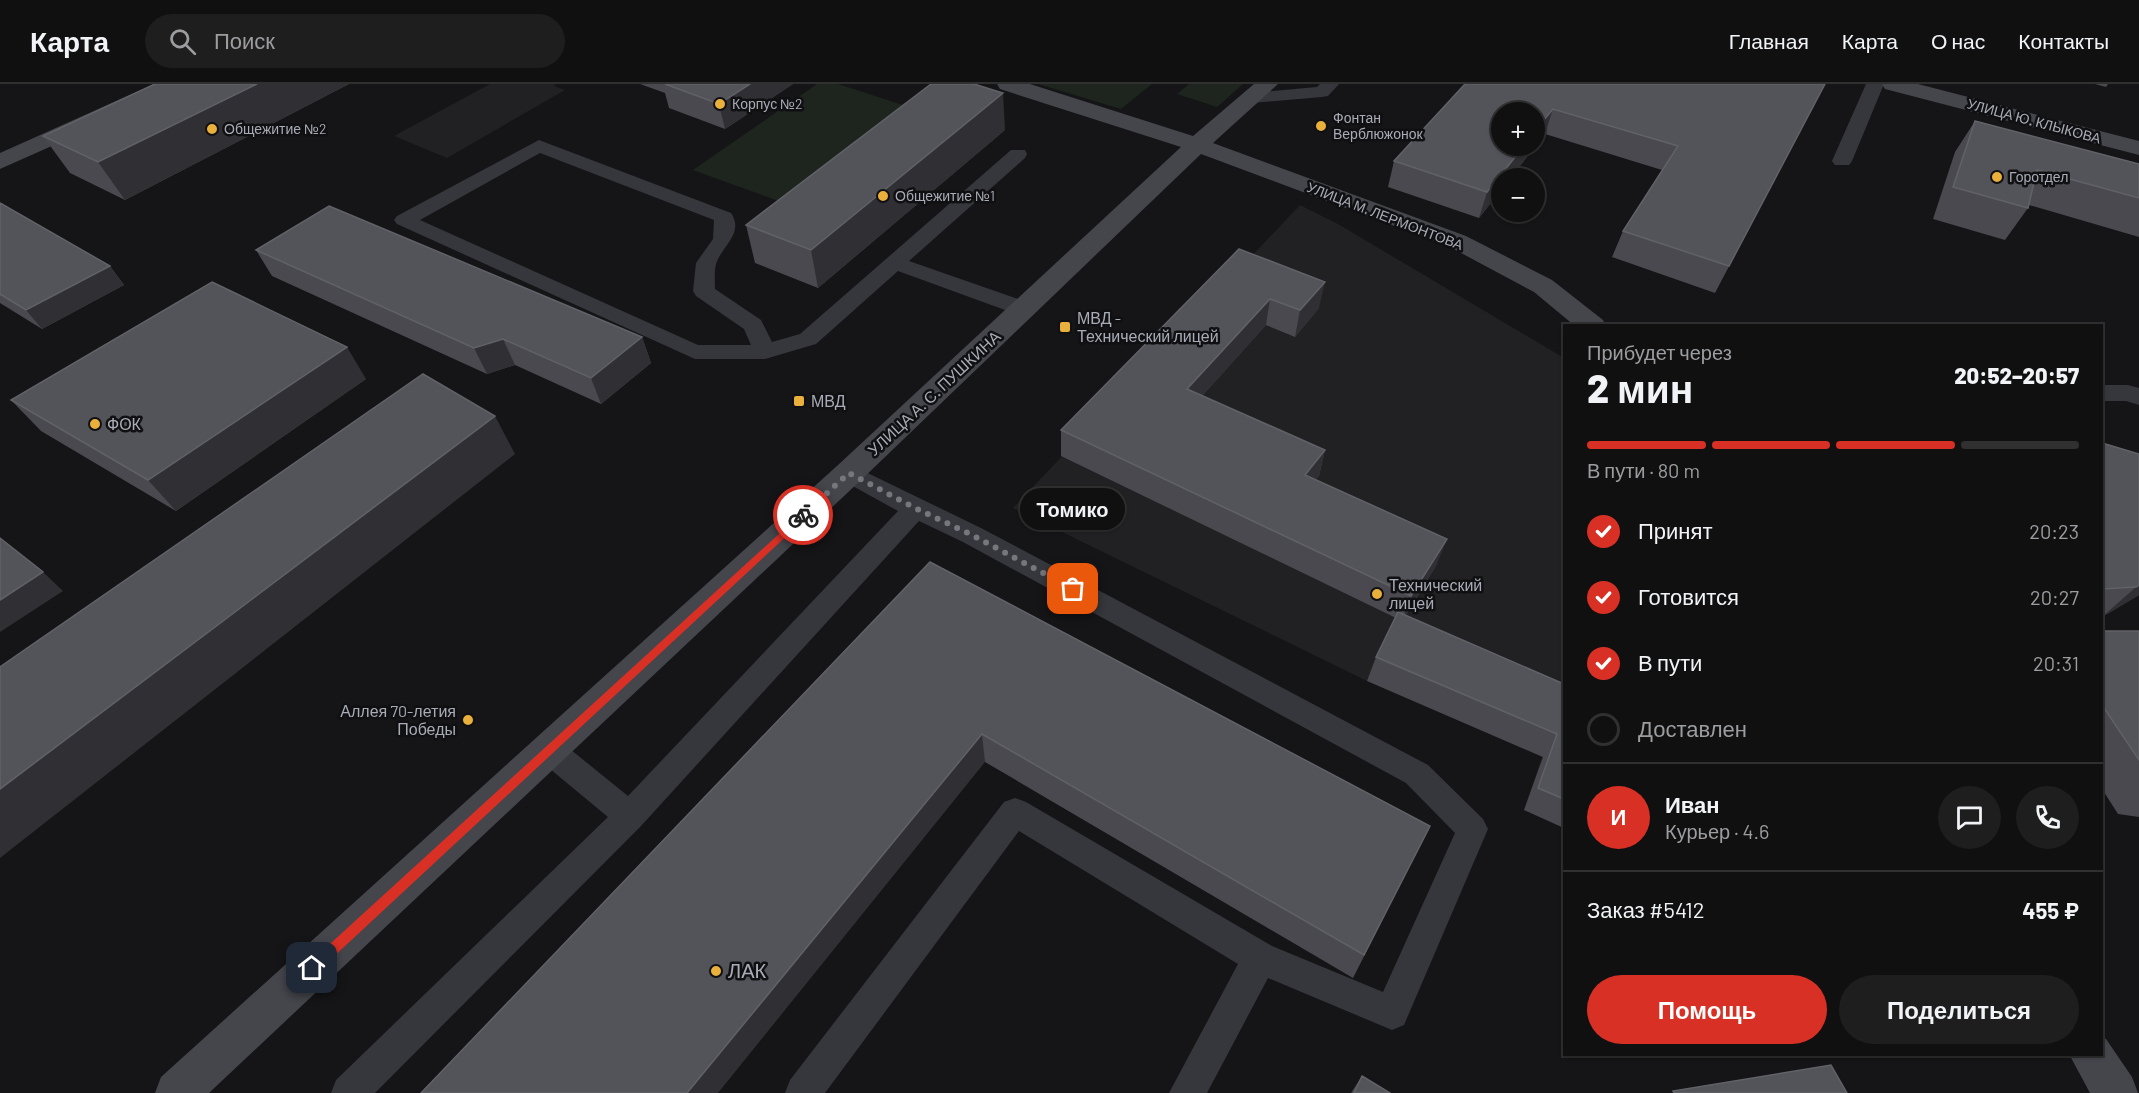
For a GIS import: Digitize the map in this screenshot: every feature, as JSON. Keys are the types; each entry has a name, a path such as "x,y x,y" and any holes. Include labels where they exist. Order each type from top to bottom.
{"main road":[{"path":"0,162 172,84"},
{"name":"УЛИЦА М. ЛЕРМОНТОВА","path":"1008,84 1197,145 1457,241 1542,286 1590,324"},
{"name":"УЛИЦА Ю. КЛЫКОВА","path":"1893,84 2139,148"},
{"name":"УЛИЦА А. С. ПУШКИНА","path":"177,1093 849,473 1197,145 1259,91"},
{"path":"2092,1056 2116,1093"}],"lane":[{"path":"1259,91 1322,92 1330,84"},
{"path":"1842,162 1875,84"},
{"path":"765,352 753,325 704,291 706,263 723,239 724,218 539,146 404,220 695,352 765,352 808,339 1018,154"},
{"path":"894,263 1024,309"},
{"path":"2103,393 2128,393 2139,397"},
{"path":"803,1093 1015,812 1260,958 1392,1013 1472,829 1417,774 972,535 849,473"},
{"path":"349,1093 630,816 915,508"},
{"path":"549,750 630,816"},
{"path":"1187,1093 1260,958"}],"shaded area":[{"path":"490,84 555,84 554,86 565,90 447,158 394,136"},
{"path":"817,84 838,84 909,107 784,203 693,170"},
{"path":"1038,84 1152,84 1121,109"},
{"path":"1189,84 1243,84 1217,107 1177,94"},
{"name":"Технический лицей","path":"1300,205 1338,224 1563,357 1563,828 1524,810 1542,757 1367,681 1013,508"}],"building":[{"path":"155,84 257,84 98,162 43,136"},
{"path":"665,84 750,84 719,104"},
{"path":"931,84 974,84 1003,93 811,250 746,225"},
{"path":"1465,84 1825,84 1729,266 1623,231 1678,146 1553,109 1545,119 1545,102 1491,102 1491,156 1516,156 1506,168 1491,168 1491,187 1487,192 1394,161"},
{"path":"1975,121 2139,164 2139,198 2037,170 2028,208 1953,187"},
{"path":"0,203 110,266 26,310 0,294"},
{"path":"329,206 642,337 591,378 503,339 474,348 256,250"},
{"path":"1239,249 1325,282 1300,310 1270,299 1187,389 1325,450 1305,475 1447,539 1411,596 1061,430"},
{"path":"212,282 347,347 148,480 11,400"},
{"path":"423,374 495,416 0,789 0,667"},
{"path":"2103,443 2139,454 2139,585 2103,589"},
{"path":"0,538 43,572 0,600"},
{"path":"930,562 1430,826 1364,955 982,734 687,1093 421,1093"},
{"path":"1398,612 1563,684 1563,799 1538,788 1557,734 1376,657"},
{"path":"2103,631 2139,631 2139,760 2103,706"},
{"path":"1831,1065 1847,1093 1674,1093 1673,1091"},
{"path":"1362,1076 1390,1093 1354,1093"}],"way so far":[{"path":"803,515 849,473 1073,589"}],"place":[{"name":"Корпус №2","path":"720,104"},
{"name":"Фонтан Верблюжонок","path":"1321,126"},
{"name":"Общежитие №2","path":"212,129"},
{"name":"Горотдел","path":"1997,177"},
{"name":"Общежитие №1","path":"883,196"},
{"name":"МВД - Технический лицей","path":"1065,327"},
{"name":"МВД","path":"799,401"},
{"name":"ФОК","path":"95,424"},
{"name":"Томико","path":"1073,589"},
{"name":"Технический лицей","path":"1377,594"},
{"name":"Аллея 70-летия Победы","path":"468,720"},
{"name":"ЛАК","path":"716,971"}],"route":[{"path":"312,968 803,515"}]}
